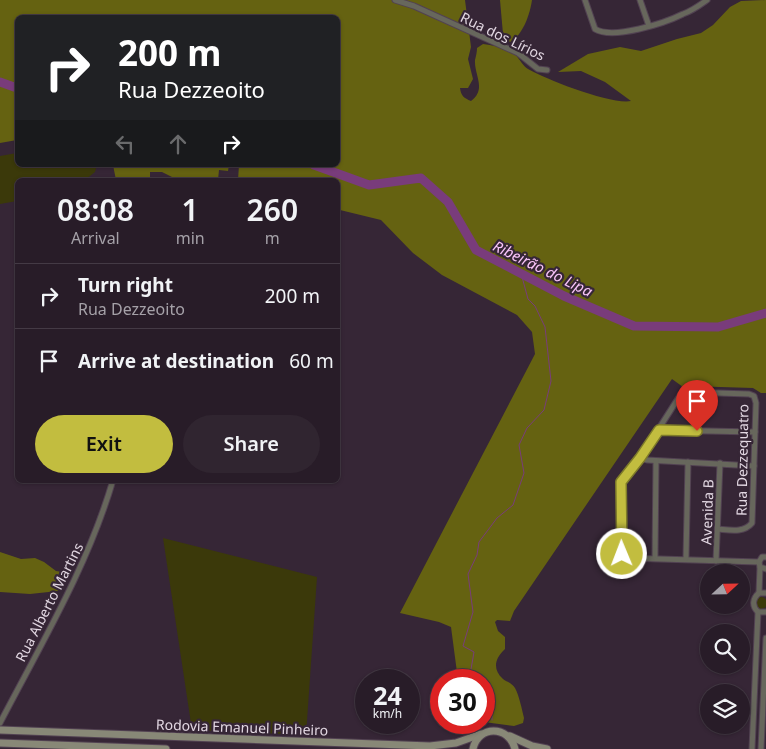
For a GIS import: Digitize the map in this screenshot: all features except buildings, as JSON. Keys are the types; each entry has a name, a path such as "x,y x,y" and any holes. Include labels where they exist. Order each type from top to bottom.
{"main road":[{"name":"Rodovia Emanuel Pinheiro","path":"0,730 430,746 456,743 481,734"},
{"name":"Rodovia Emanuel Pinheiro","path":"495,730 507,734"},
{"path":"473,749 476,740 481,734"},
{"path":"507,734 513,742 515,749"},
{"path":"507,734 532,746 547,749"},
{"name":"Rodovia Emanuel Pinheiro","path":"3,745 166,749"}],"street":[{"name":"Rua dos Lírios","path":"395,0 414,6 518,53 538,69 547,70"},
{"path":"585,0 595,29 600,32 620,32 649,26 669,20 699,2 707,0"},
{"path":"640,0 649,26"},
{"name":"Rua Dezzequatro","path":"659,430 681,394 688,392 749,394 754,396 756,403 752,523 748,528 739,530 718,529"},
{"path":"755,432 659,430 621,482 622,554 627,558 686,558 762,566"},
{"path":"640,458 656,461 754,466"},
{"path":"655,558 656,461"},
{"path":"686,558 688,462"},
{"name":"Avenida B","path":"716,561 720,463"},
{"name":"Rua Alberto Martins","path":"0,723 88,553 112,483"},
{"path":"752,749 758,612 753,604 759,593 762,557 766,557"},
{"path":"759,593 766,593"},
{"path":"758,612 766,612"},
{"path":"761,749 765,709 766,638"},
{"path":"754,710 765,709"}],"shaded area":[{"path":"0,0 465,0 471,47 468,59 473,79 468,88 460,88 462,95 466,99 471,101 478,92 479,82 475,60 477,48 483,44 509,50 516,55 526,68 580,91 610,99 631,101 605,82 581,71 558,72 588,54 620,47 641,51 701,33 713,25 730,7 741,1 766,0 766,393 761,393 753,388 683,387 672,379 514,611 510,621 497,620 495,622 498,631 505,637 505,649 497,660 497,671 503,679 515,688 524,718 523,723 514,726 495,723 495,669 457,669 451,627 439,622 400,613 535,354 532,332 517,315 442,275 413,253 381,220 340,210 340,178 238,178 239,167 340,167 340,15 15,15 15,140 0,143"},
{"path":"500,0 532,0 528,18 519,34 510,42 504,38 503,34"},
{"path":"15,153 15,167 96,167 95,172 88,178 15,178 15,201 0,204 0,156"},
{"path":"113,167 229,167 228,171 219,170 218,178 173,178 162,172 150,172 150,178 116,178"},
{"path":"163,538 317,577 306,735 192,730"},
{"path":"0,552 21,559 35,558 56,571 68,573 58,591 30,594 0,592"},
{"path":"759,597 763,597 767,603 763,609 759,609 755,605 755,601"}],"waterway":[{"name":"Ribeirão do Lipa","path":"0,82 15,86"},
{"name":"Ribeirão do Lipa","path":"320,167 369,185 421,178 448,202 476,250 564,296 634,326 718,327 766,313"},
{"path":"471,669 474,652 463,646 473,612 468,574 477,555 479,542 497,518 513,505 524,473 519,445 527,428 544,410 551,381 545,327 535,306 528,299 521,273"}],"route":[{"path":"622,554 621,482 659,430 697,431"}]}
